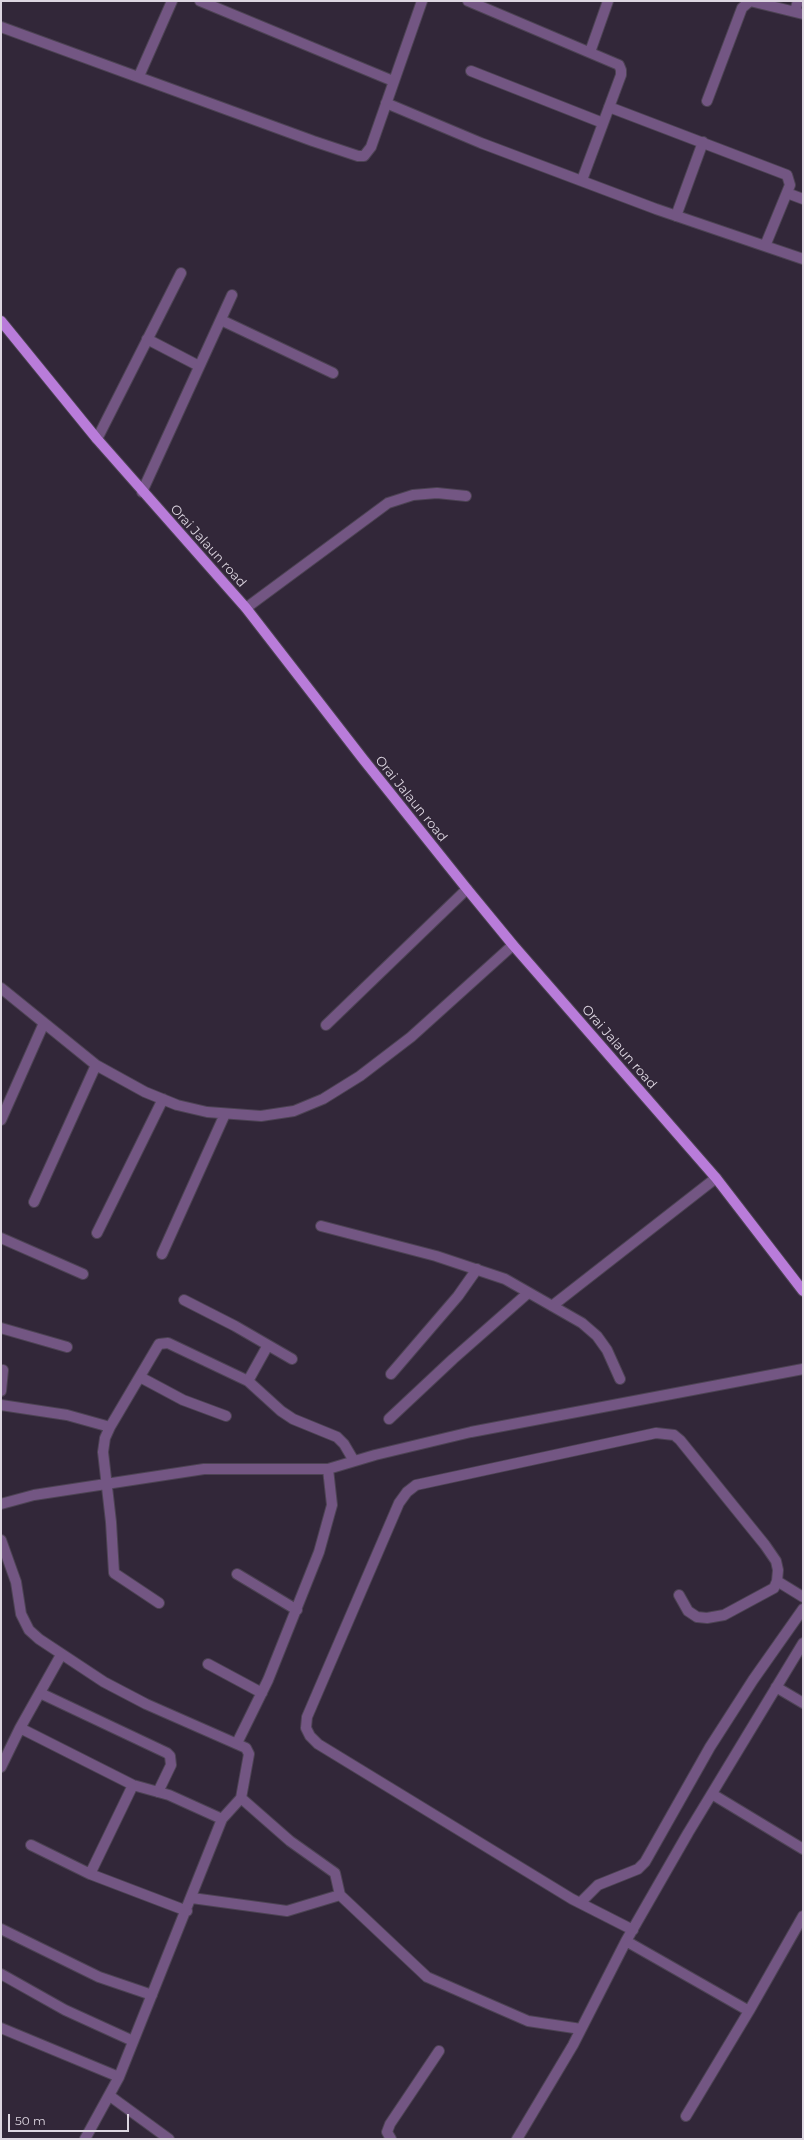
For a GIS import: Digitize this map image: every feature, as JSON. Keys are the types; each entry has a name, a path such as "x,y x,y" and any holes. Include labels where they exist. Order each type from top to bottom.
{"main road":[{"name":"Orai Jalaun road","path":"1,321 142,492 246,608 363,759 467,889 513,945 716,1178 803,1291"}],"street":[{"path":"139,76 172,1"},
{"path":"200,1 394,81"},
{"path":"1,27 358,156 364,156 371,147 422,1"},
{"path":"468,1 480,3 619,65 621,75 582,180"},
{"path":"590,52 608,1"},
{"path":"707,101 742,8 750,1 799,13 798,1"},
{"path":"472,71 603,123"},
{"path":"386,103 481,143 676,216 803,258"},
{"path":"609,107 784,173 790,180 787,193 765,246"},
{"path":"676,216 703,142"},
{"path":"787,193 803,199"},
{"path":"97,439 146,339 181,273"},
{"path":"142,492 232,295"},
{"path":"221,320 333,373"},
{"path":"146,339 199,366"},
{"path":"246,608 388,503 413,495 437,493 466,496"},
{"path":"326,1025 467,889"},
{"path":"1,988 96,1065 145,1092 177,1105 225,1114 261,1116 294,1111 323,1099 360,1076 411,1037 513,945"},
{"path":"1,1120 44,1023"},
{"path":"34,1202 96,1065"},
{"path":"97,1233 163,1099"},
{"path":"162,1254 225,1114"},
{"path":"552,1306 716,1178"},
{"path":"321,1226 436,1256 505,1279 582,1323 597,1336 607,1350 620,1379"},
{"path":"1,1238 82,1274"},
{"path":"391,1374 458,1296 477,1269"},
{"path":"389,1419 453,1359 528,1293"},
{"path":"184,1300 292,1359"},
{"path":"1,1328 67,1347"},
{"path":"159,1603 114,1573 103,1452 105,1438 110,1426 157,1347 163,1342 248,1381 281,1411 293,1419 337,1438 344,1444 354,1461"},
{"path":"248,1381 268,1345"},
{"path":"1,1504 34,1495 204,1469 328,1469 354,1461 471,1432 803,1369"},
{"path":"1,1391 3,1370"},
{"path":"140,1377 182,1400 226,1416"},
{"path":"1,1405 67,1415 110,1426"},
{"path":"632,1930 580,1903 318,1744 310,1736 306,1728 307,1717 399,1503 407,1492 416,1485 666,1433 680,1440 765,1545 776,1561 778,1570 777,1581 774,1588 724,1615 707,1618 697,1617 688,1611 679,1595"},
{"path":"237,1743 262,1692 320,1552 329,1522 332,1505 328,1469"},
{"path":"1,1540 3,1555 16,1582 25,1622 29,1630 61,1655 104,1682 146,1704 237,1743 246,1748 249,1754 241,1798 222,1819 187,1911 119,2077 110,2096 85,2139"},
{"path":"237,1574 297,1610"},
{"path":"777,1581 803,1597"},
{"path":"580,1903 598,1885 638,1869 645,1862 710,1748 753,1680 803,1609"},
{"path":"518,2139 581,2029 632,1930 803,1643"},
{"path":"1,1767 20,1728 61,1655"},
{"path":"208,1664 262,1692"},
{"path":"776,1687 803,1703"},
{"path":"40,1693 167,1753 170,1756 170,1765 158,1792"},
{"path":"20,1728 133,1785 158,1792 222,1819"},
{"path":"90,1874 133,1785"},
{"path":"712,1794 803,1849"},
{"path":"241,1798 290,1841 335,1873 340,1895 427,1978 528,2021 581,2029"},
{"path":"31,1845 90,1874 187,1911"},
{"path":"192,1898 287,1911 340,1895"},
{"path":"686,2116 749,2011 803,1916"},
{"path":"1,1929 99,1977 152,1995"},
{"path":"626,1941 749,2011"},
{"path":"1,1974 65,2010 133,2040"},
{"path":"1,2028 119,2077"},
{"path":"391,2139 387,2132 390,2124 439,2051"},
{"path":"110,2096 169,2139"}]}
